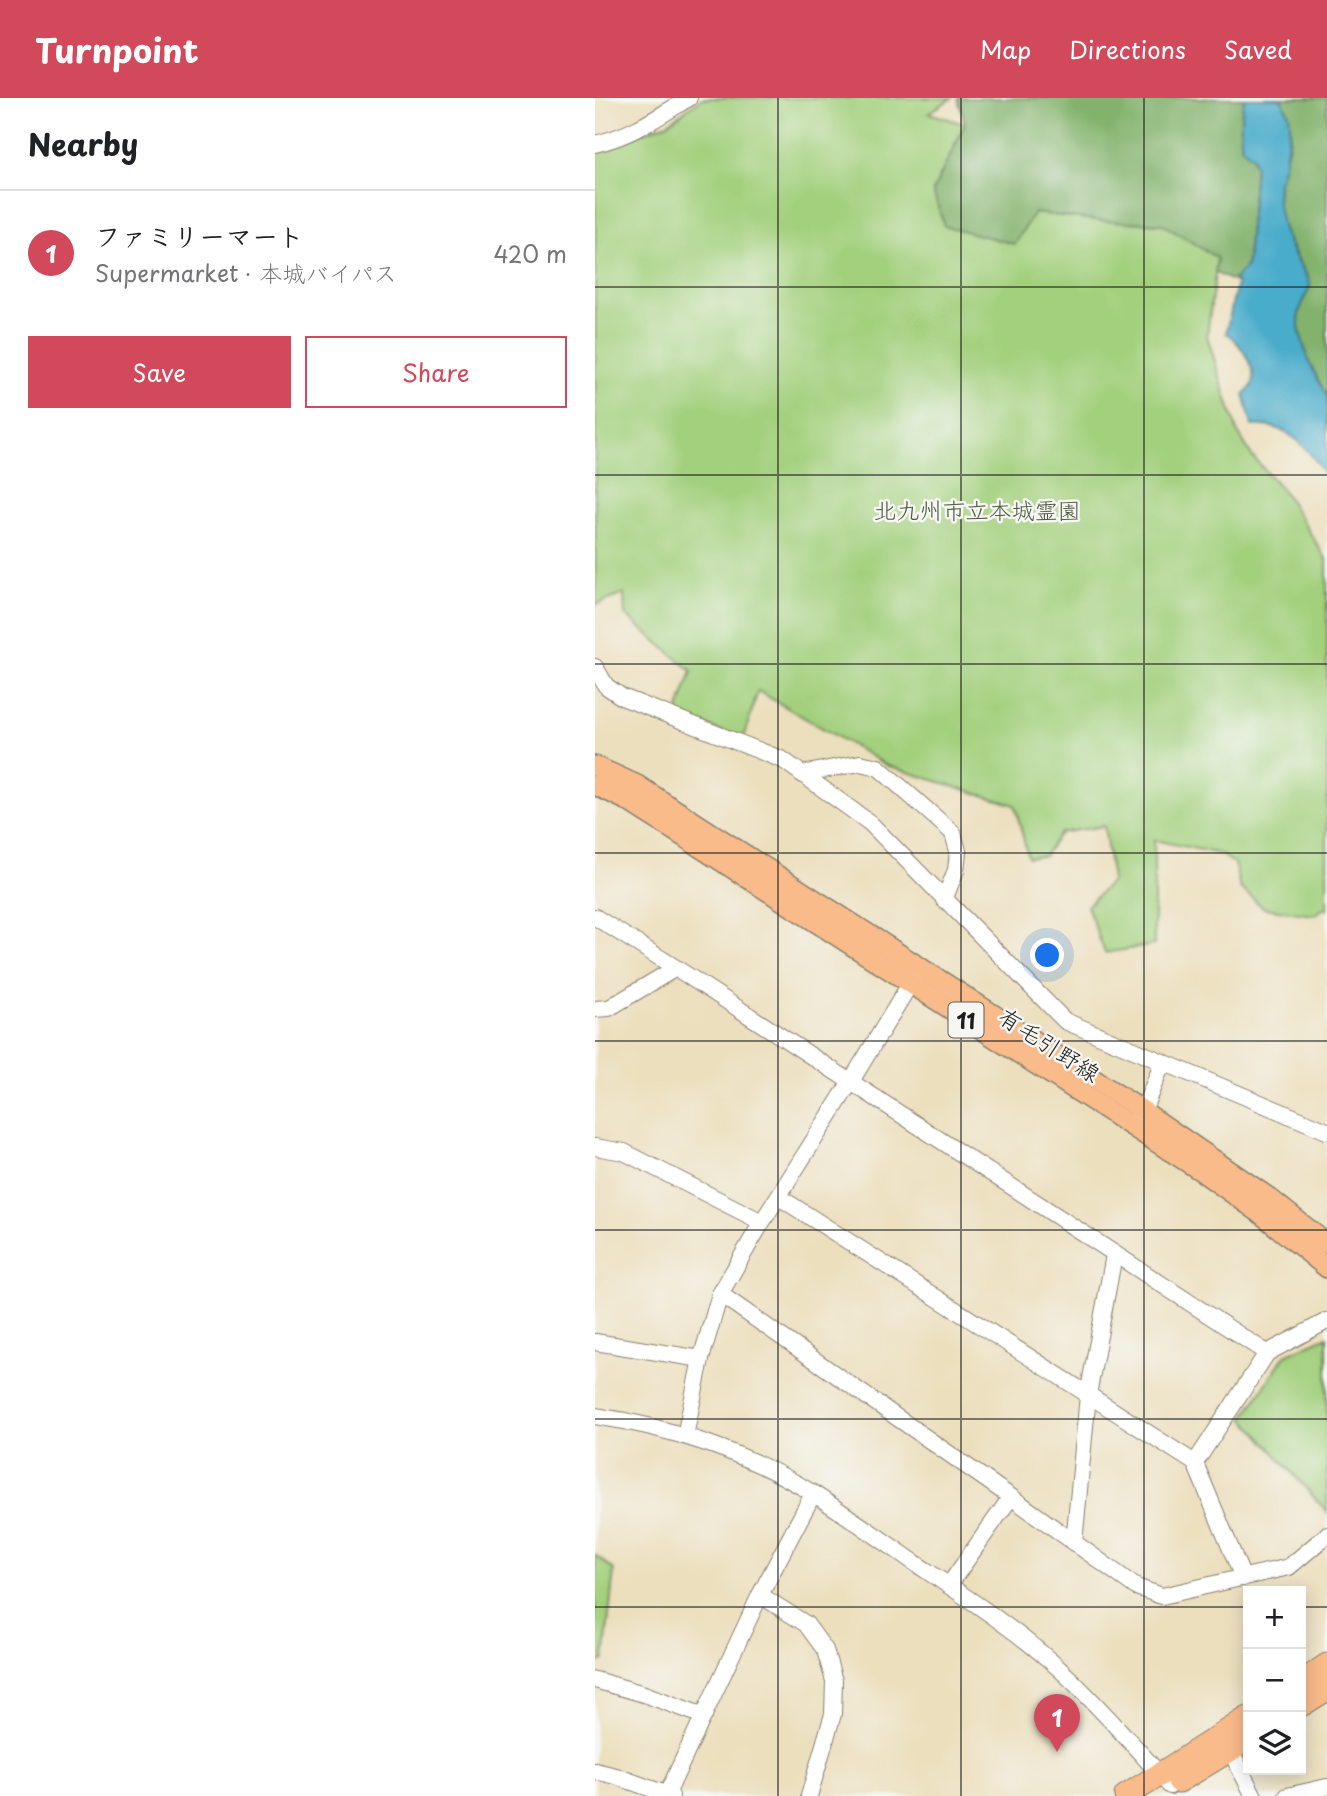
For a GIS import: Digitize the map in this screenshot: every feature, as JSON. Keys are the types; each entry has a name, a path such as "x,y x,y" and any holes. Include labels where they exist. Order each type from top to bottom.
{"highway":[{"path":"1306,1680 1327,1665"},
{"path":"1306,1702 1327,1689"},
{"path":"1126,1796 1162,1785 1234,1741"}],"main road":[{"name":"有毛引野線","path":"595,766 637,785 915,976"},
{"name":"有毛引野線","path":"595,785 626,800 915,976 1137,1119 1268,1197 1327,1244"},
{"name":"有毛引野線","path":"1137,1119 1327,1268"}],"street":[{"path":"595,144 626,135 689,98"},
{"path":"595,667 605,685 622,697 783,760 870,823 1065,1021 1327,1131"},
{"path":"802,774 860,763 879,767 953,833 958,851 956,870 944,900"},
{"path":"595,917 1266,1353"},
{"path":"595,1009 609,1008 676,968"},
{"path":"685,1436 701,1359 720,1294 915,976"},
{"path":"1137,1119 1163,1062"},
{"path":"595,1147 624,1152 762,1222"},
{"path":"779,1197 1195,1463 1243,1578"},
{"path":"1075,1543 1089,1395 1114,1255"},
{"path":"720,1294 1136,1587 1163,1596 1289,1567 1327,1535"},
{"path":"1195,1463 1266,1353 1327,1321"},
{"path":"595,1342 701,1359"},
{"path":"595,1416 623,1420 685,1436 727,1451 813,1494 1032,1646 1101,1709 1162,1785"},
{"path":"595,1771 669,1795 760,1595 813,1494"},
{"path":"949,1586 1011,1497"},
{"path":"760,1595 806,1624 825,1650 834,1681 833,1714 809,1796"},
{"path":"595,1680 704,1716"},
{"path":"1234,1741 1254,1796"},
{"path":"1287,1796 1327,1787"}],"green space":[{"name":"北九州市立本城霊園","path":"702,98 952,98 929,113 965,124 933,191 1034,213 1162,224 1217,258 1207,336 1237,431 1252,456 1285,493 1327,560 1327,910 1324,908 1314,915 1264,908 1240,888 1234,863 1220,854 1154,840 1154,945 1105,953 1087,906 1112,881 1104,826 1060,833 1044,856 1028,857 1015,805 888,766 758,691 743,739 677,715 692,671 625,615 624,594 595,605 595,150 668,123"},
{"path":"958,98 1244,98 1242,148 1252,156 1255,167 1247,261 1245,269 1234,279 1237,283 1215,273 1217,258 1162,224 1034,213 1015,244 944,226 933,191 965,124"},
{"path":"1281,98 1327,98 1327,397 1306,356 1299,334 1299,312 1309,280 1289,241 1278,210 1279,180 1290,133 1289,117"},
{"path":"1327,1336 1327,1512 1244,1418 1285,1355"},
{"path":"595,1555 614,1570 604,1660 595,1663"}],"water":[{"path":"1244,98 1281,98 1289,114 1290,125 1277,201 1283,230 1309,280 1310,286 1299,312 1299,328 1308,360 1327,397 1327,478 1306,448 1288,433 1277,428 1252,426 1244,394 1252,386 1253,372 1242,349 1226,333 1237,283 1234,279 1245,269 1247,261 1255,167 1252,156 1242,148"}],"place":[{"name":"ファミリーマート","path":"1057,1752"}]}
